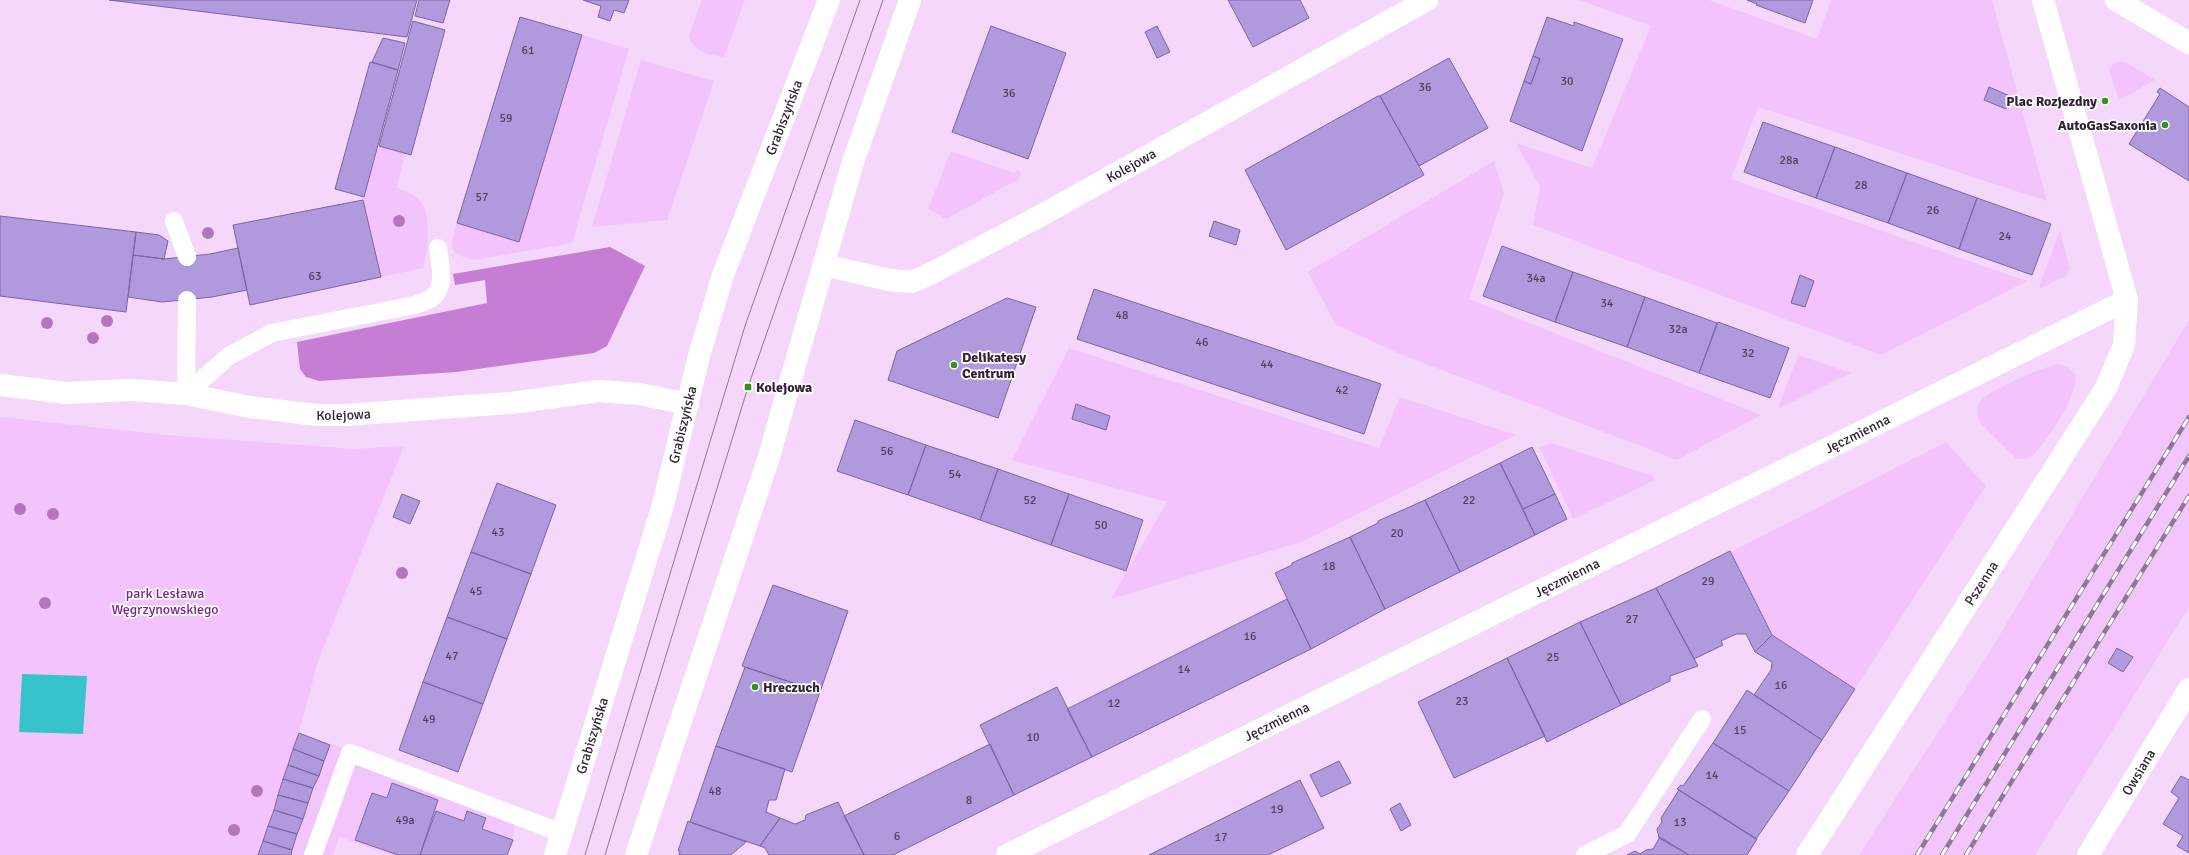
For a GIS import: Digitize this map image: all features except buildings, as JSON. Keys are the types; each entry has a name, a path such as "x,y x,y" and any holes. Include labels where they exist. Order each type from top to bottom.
{"street":[{"name":"Grabiszyńska","path":"555,855 663,505 699,356 723,275 829,0"},
{"path":"636,855 765,467 852,165 910,0"},
{"name":"Kolejowa","path":"824,266 889,280 911,282 926,276 1042,216 1427,0"},
{"path":"2043,0 2127,300"},
{"path":"2116,0 2189,43"},
{"name":"Jęczmienna","path":"1007,855 2127,300"},
{"name":"Pszenna","path":"1807,855 2106,388 2124,345 2127,300"},
{"name":"Kolejowa","path":"0,385 66,393 131,390 186,394 250,407 317,415 345,415 511,402 599,391 639,394 688,404"},
{"name":"Owsiana","path":"2088,855 2189,689"}],"lane":[{"path":"174,221 187,257"},
{"path":"186,394 228,356 272,333 415,305 431,299 440,287 441,272 438,248"},
{"path":"186,394 187,300"},
{"path":"1585,855 1627,834 1702,719"},
{"path":"313,855 350,753 562,833"}],"shaded area":[{"path":"610,247 645,266 607,346 594,353 456,372 319,381 306,377 300,369 297,342 487,303 485,280 455,285 453,274"},
{"path":"2189,320 2189,607 2035,855 1859,855 1990,651"},
{"path":"22,674 87,676 83,734 19,732"},
{"path":"299,733 485,798 515,805 513,840 508,855 392,855 339,837 333,855 256,855"}],"green space":[{"path":"702,0 745,0 724,57 712,55 702,51 693,45 690,40 689,35"},
{"path":"1580,0 1709,0 1817,39 1831,0 1992,0 2047,201 1758,107 1731,179 2027,281 1881,355 1533,225 1540,187 1516,143 1592,168 1651,26"},
{"path":"582,35 629,49 572,243 475,260 460,255 452,249 452,242 457,223 519,242"},
{"path":"641,60 714,81 667,220 592,227"},
{"path":"2119,61 2127,63 2155,80 2119,100 2109,70 2113,64"},
{"path":"379,146 405,153 397,187 419,199 426,213 428,232 423,268 381,277 363,200"},
{"path":"951,151 1014,173 1018,170 1021,174 1019,179 946,219 928,209"},
{"path":"1494,161 1504,194 1469,299 1761,415 1677,460 1400,354 1335,324 1308,272"},
{"path":"2060,230 2070,269 2067,275 2041,288 2039,287"},
{"path":"1069,348 1379,448 1400,397 1516,435 1304,541 1111,599 1167,502 1012,460"},
{"path":"1798,355 1851,373 1778,409"},
{"path":"2059,364 2067,367 2076,375 2072,395 2061,417 2035,454 2029,458 2017,459 1981,424 1977,413 1977,408 1985,397 2005,385 2042,369"},
{"name":"park Lesława Węgrzynowskiego","path":"0,417 166,435 353,449 404,446 318,661 299,733 258,855 0,855"},
{"path":"1946,442 1986,486 1855,689 1772,635 1731,552"},
{"path":"1551,443 1653,476 1655,480 1573,519 1540,448"}],"tram line":[{"path":"585,855 745,326 860,0"},
{"path":"605,855 748,387 883,0"}],"railway":[{"path":"1917,855 2189,417"},
{"path":"1942,855 2189,456"},
{"path":"1966,855 2189,496"}],"place":[{"name":"Plac Rozjezdny","path":"2105,101"},
{"name":"AutoGasSaxonia","path":"2165,125"},
{"name":"Delikatesy Centrum","path":"954,365"},
{"name":"Kolejowa","path":"748,387"},
{"name":"Hreczuch","path":"755,687"}]}
